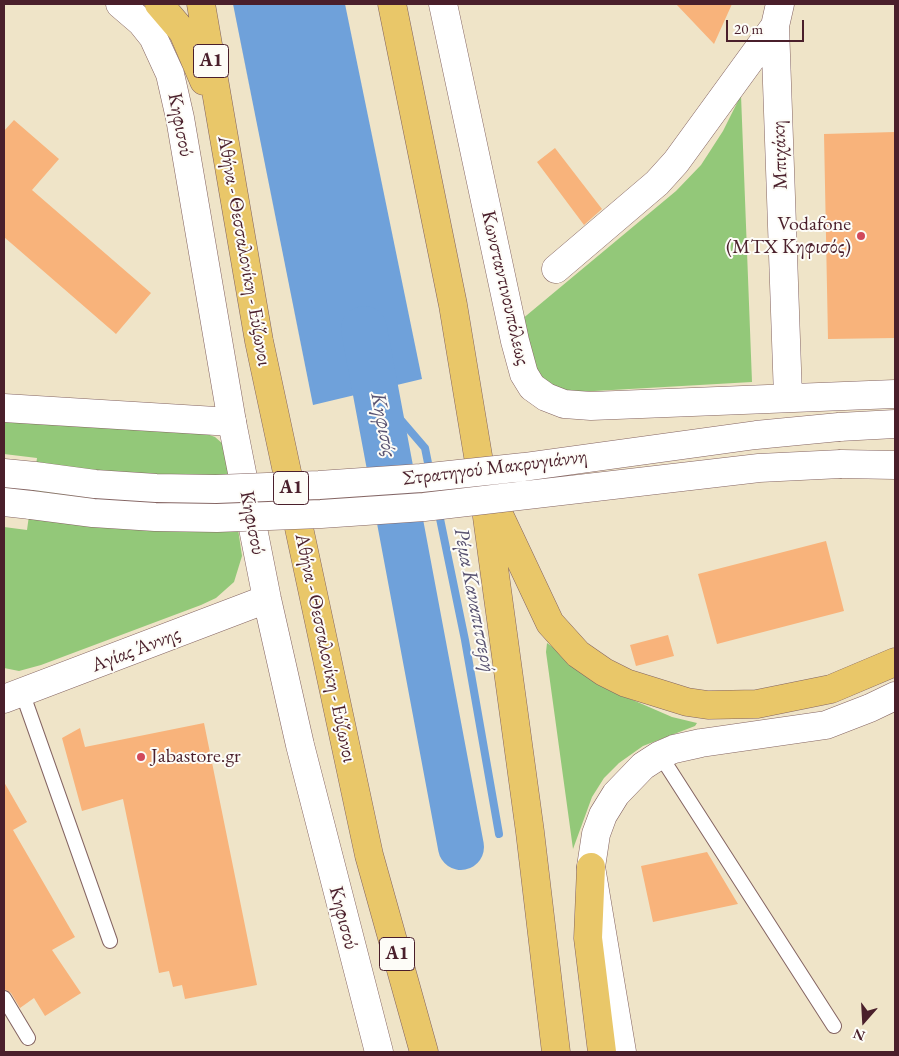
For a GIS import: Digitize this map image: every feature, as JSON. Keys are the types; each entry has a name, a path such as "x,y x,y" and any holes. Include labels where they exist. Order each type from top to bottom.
{"highway":[{"path":"160,4 183,32 220,119"},
{"name":"Αθήνα - Θεσσαλονίκη - Εύζωνοι","path":"202,4 259,341 367,846 424,1052"},
{"path":"392,4 453,305 482,480 530,832 556,1052"},
{"path":"482,480 550,623 578,654 604,672 626,683 687,702 708,705 758,704 832,689 895,662"},
{"path":"591,867 588,938 602,1052"}],"street":[{"name":"Κηφισού","path":"120,4 141,22 153,37 170,74 180,118 232,422 267,600 302,755 379,1052"},
{"name":"Κωνσταντινουπόλεως","path":"443,4 516,341 524,374 532,387 546,397 564,404 591,406 895,394"},
{"path":"556,269 657,184 700,131 777,15"},
{"name":"Μπιχάκη","path":"777,15 788,397"},
{"path":"4,408 232,422"},
{"name":"Στρατηγού Μακρυγιάννη","path":"4,473 95,484 156,488 216,489 319,485 421,478 505,469 738,437 839,427 895,424"},
{"name":"Στρατηγού Μακρυγιάννη","path":"4,502 155,517 217,518 321,514 424,507 759,468 841,464 895,465"},
{"name":"Αγίας Άννης","path":"13,695 267,600"},
{"path":"622,1052 591,867 596,834 610,803 625,784 660,755 702,743 826,724 870,708 895,696"}],"lane":[{"path":"13,695 110,941"},
{"path":"660,755 834,1026"},
{"path":"4,998 28,1038"}],"green space":[{"path":"741,95 752,382 577,392 556,388 539,376 521,320 676,191 701,165 723,131"},
{"path":"4,421 204,433 215,437 223,444 227,454 242,556 234,582 216,598 201,605 41,665 19,671 4,668 4,527 27,530 37,458 4,454"},
{"path":"547,643 619,694 672,717 697,723 695,726 643,746 619,763 604,778 592,797 573,849 546,652"}],"water":[{"path":"233,4 345,4 422,379 313,405"}],"building":[{"path":"676,4 732,4 714,44"},
{"path":"14,120 59,159 32,190 151,293 116,334 4,237 4,131"},
{"name":"Vodafone (MTX Κηφισός)","path":"895,132 895,338 828,339 824,134"},
{"path":"555,148 602,209 584,225 537,162"},
{"path":"826,541 844,611 717,644 698,574"},
{"path":"668,635 674,656 636,666 630,645"},
{"path":"204,723 257,985 185,999 182,985 173,987 169,971 159,973 123,799 82,811 62,738 80,728 85,747"},
{"path":"4,782 27,822 13,830 75,937 52,950 81,993 45,1016 34,998 20,1008 11,993 4,989"},
{"path":"707,852 738,904 653,922 641,866"}],"waterway":[{"name":"Κηφισός","path":"364,329 461,847"},
{"name":"Ρέμα Καναπιτσερή","path":"376,391 425,448 430,473"},
{"name":"Ρέμα Καναπιτσερή","path":"438,509 465,640 499,834"}],"place":[{"name":"Vodafone (MTX Κηφισός)","path":"861,236"},
{"name":"Jabastore.gr","path":"141,757"}]}
